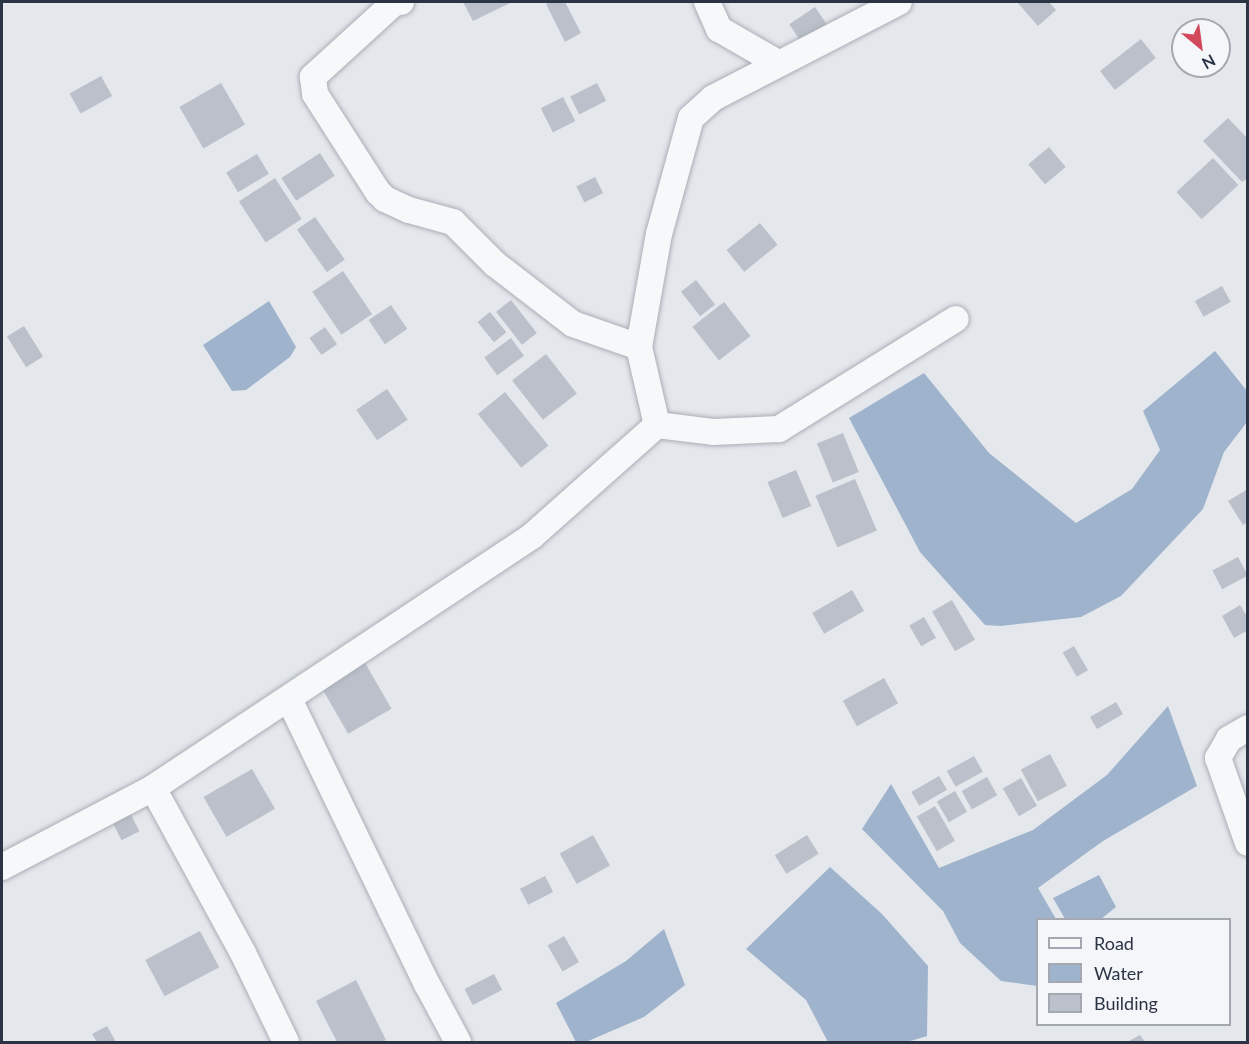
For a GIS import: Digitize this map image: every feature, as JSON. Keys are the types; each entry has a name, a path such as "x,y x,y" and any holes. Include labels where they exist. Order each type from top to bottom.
{"street":[{"path":"401,2 394,3 313,77 315,94 378,192 385,200 409,210 453,222 495,264 573,324 639,347"},
{"path":"707,2 719,29 778,63"},
{"path":"657,425 639,347 659,234 691,118 713,98 899,2"},
{"path":"2,867 153,788 532,536 657,425 713,432 779,429 956,320"},
{"path":"289,699 427,984 458,1042"},
{"path":"1248,728 1229,739 1218,758 1248,843"},
{"path":"153,788 243,953 286,1042"}],"water":[{"path":"269,301 296,347 290,357 246,390 232,391 203,345"},
{"path":"1215,351 1247,391 1247,422 1224,452 1203,509 1121,596 1081,617 1001,626 985,625 920,552 849,418 924,373 989,453 1076,523 1132,489 1160,450 1143,411"},
{"path":"1168,706 1197,786 1103,841 1038,888 1055,918 1036,918 1036,986 1001,981 960,943 943,911 862,829 891,784 939,868 1033,830 1107,775"},
{"path":"830,867 882,914 928,966 927,1036 907,1042 828,1042 806,1000 746,949"},
{"path":"1099,875 1116,907 1102,918 1064,918 1053,898"},
{"path":"664,929 685,985 644,1017 586,1042 576,1042 556,1003 626,961"}],"building":[{"path":"463,2 512,2 473,21"},
{"path":"565,2 581,33 565,42 546,4"},
{"path":"1017,2 1049,2 1056,10 1038,26"},
{"path":"815,7 828,26 802,43 789,24"},
{"path":"1141,39 1156,58 1115,90 1100,71"},
{"path":"101,76 112,96 81,114 70,93"},
{"path":"221,83 245,125 203,149 179,107"},
{"path":"597,83 606,101 579,114 570,97"},
{"path":"563,97 575,121 553,132 541,108"},
{"path":"1228,118 1248,139 1248,178 1242,182 1203,141"},
{"path":"1049,147 1066,167 1045,184 1028,164"},
{"path":"320,153 335,176 296,201 281,178"},
{"path":"257,154 269,174 238,192 226,173"},
{"path":"1213,158 1238,185 1202,219 1176,192"},
{"path":"595,177 603,193 584,203 576,187"},
{"path":"275,178 302,219 266,243 239,201"},
{"path":"315,217 345,260 327,272 297,230"},
{"path":"760,223 778,245 744,272 727,250"},
{"path":"343,271 372,314 341,335 312,292"},
{"path":"696,280 715,304 700,316 681,292"},
{"path":"1222,286 1231,302 1204,317 1195,301"},
{"path":"511,300 537,333 522,345 496,312"},
{"path":"724,302 750,336 719,361 692,327"},
{"path":"391,305 407,329 385,344 369,320"},
{"path":"490,312 506,332 494,342 478,322"},
{"path":"24,326 43,357 26,367 7,337"},
{"path":"325,327 337,344 321,355 309,338"},
{"path":"511,338 524,356 497,375 484,357"},
{"path":"546,354 577,393 543,420 512,380"},
{"path":"387,389 408,420 377,440 356,410"},
{"path":"505,392 548,446 521,468 478,414"},
{"path":"843,433 859,472 833,482 817,443"},
{"path":"796,470 811,506 783,518 767,482"},
{"path":"855,479 877,531 837,547 815,496"},
{"path":"1248,489 1248,522 1243,525 1228,501"},
{"path":"1238,557 1248,576 1222,589 1212,571"},
{"path":"852,590 864,611 824,634 812,613"},
{"path":"952,600 975,640 955,651 932,612"},
{"path":"1240,605 1248,618 1248,630 1234,638 1222,616"},
{"path":"924,617 936,638 921,646 909,626"},
{"path":"1074,646 1088,670 1077,677 1063,652"},
{"path":"361,656 392,709 348,734 318,681"},
{"path":"884,678 898,703 857,726 843,701"},
{"path":"1116,702 1123,714 1097,729 1090,717"},
{"path":"1050,754 1067,786 1038,801 1021,769"},
{"path":"974,756 983,772 956,787 947,771"},
{"path":"252,769 275,809 227,837 204,797"},
{"path":"939,776 947,790 919,806 911,792"},
{"path":"987,777 997,795 972,809 962,791"},
{"path":"1021,778 1037,806 1019,816 1003,788"},
{"path":"955,791 967,812 949,822 937,801"},
{"path":"935,806 955,841 937,851 917,816"},
{"path":"128,809 139,831 122,840 110,818"},
{"path":"593,835 610,866 577,884 560,853"},
{"path":"807,835 819,854 786,874 775,855"},
{"path":"545,876 553,892 528,905 520,889"},
{"path":"200,931 219,967 165,996 145,960"},
{"path":"564,936 579,962 563,971 548,946"},
{"path":"494,974 502,990 473,1005 465,989"},
{"path":"356,980 386,1040 337,1042 316,1001"},
{"path":"107,1026 116,1042 97,1042 92,1034"},
{"path":"1140,1035 1145,1042 1127,1042"}]}
